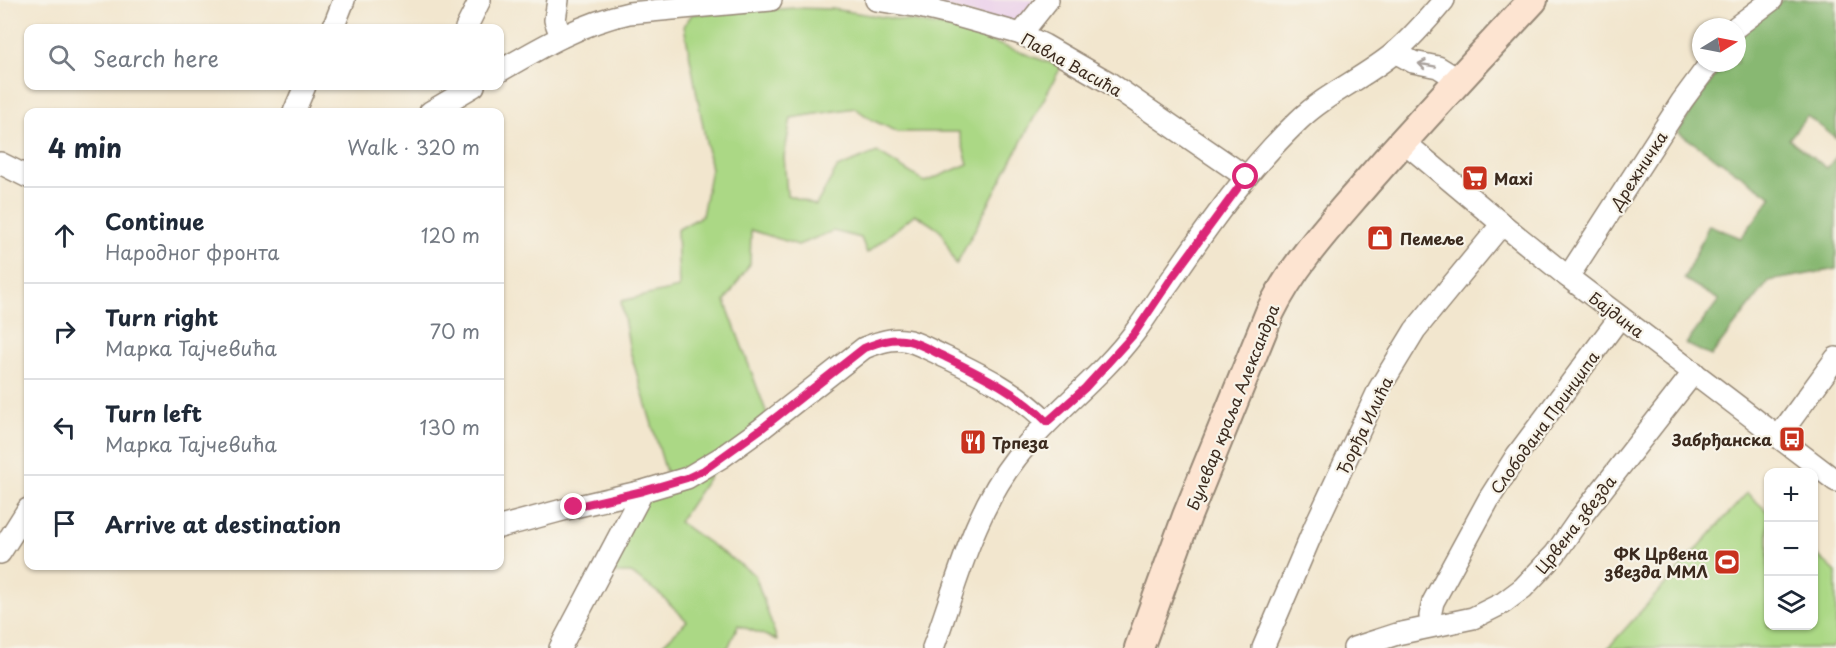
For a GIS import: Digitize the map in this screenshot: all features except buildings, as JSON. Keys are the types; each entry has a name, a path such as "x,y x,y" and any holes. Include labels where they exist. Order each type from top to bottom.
{"main road":[{"name":"Булевар краља Александра","path":"1138,648 1187,516 1275,301 1316,241 1403,141 1533,0"}],"street":[{"path":"335,24 344,0"},
{"path":"468,24 480,0"},
{"path":"558,0 555,20 561,37"},
{"path":"504,69 561,37 613,16 629,6 771,0"},
{"name":"Павла Васића","path":"876,0 920,7 1021,34 1044,45 1108,82 1246,177"},
{"path":"1021,34 1048,0"},
{"path":"933,648 984,508 1015,459 1047,422 1085,388 1134,334 1171,279 1246,177 1282,136 1315,106 1395,52 1444,0"},
{"path":"1746,20 1772,0"},
{"path":"1395,52 1413,62 1438,67 1459,80"},
{"name":"Дрежничка","path":"1568,278 1704,72"},
{"path":"296,108 302,90"},
{"path":"437,101 464,90"},
{"name":"Бајдина","path":"1403,141 1568,278 1836,481"},
{"path":"0,164 24,175"},
{"name":"Ђорђа Илића","path":"1263,648 1315,526 1379,389 1415,330 1502,224"},
{"name":"Слободана Принципа","path":"1431,626 1430,616 1433,602 1489,499 1517,455 1620,317"},
{"path":"504,526 643,491 687,478 704,470 761,429 864,348 879,341 892,339 909,341 942,356 1018,396 1047,422"},
{"path":"1779,436 1836,358"},
{"name":"Црвена звезда","path":"1354,648 1397,634 1473,618 1503,603 1540,572 1694,372"},
{"path":"560,648 643,491"},
{"path":"0,553 24,515"}],"shaded area":[{"path":"918,0 1035,0 1014,25"}],"green space":[{"path":"1783,0 1836,0 1836,138 1807,116 1789,139 1827,168 1836,157 1836,269 1769,281 1711,356 1686,344 1719,300 1684,279 1709,225 1741,238 1772,197 1678,132 1717,72 1746,72 1746,29"},
{"path":"796,8 832,9 954,28 1061,67 956,265 941,231 915,214 867,253 861,238 833,231 798,245 751,230 750,264 725,301 770,422 722,457 679,522 755,575 777,640 738,625 728,648 659,648 687,621 661,595 631,573 599,573 643,491 669,482 630,351 621,301 679,288 677,230 702,216 711,169 684,26 692,14","holes":["855,108 872,120 898,132 959,132 968,164 925,182 877,152 837,168 816,205 787,195 784,157 791,118"]},
{"name":"ФК Црвена звезда ММЛ","path":"1747,493 1764,508 1764,630 1818,630 1818,556 1836,572 1836,642 1831,648 1608,648"}],"place":[{"name":"Maxi","path":"1475,178"},
{"name":"Пемеље","path":"1380,238"},
{"name":"Забрђанска","path":"1792,439"},
{"name":"Трпеза","path":"973,442"},
{"name":"ФК Црвена звезда ММЛ","path":"1727,562"}],"route":[{"path":"574,507 643,491 687,478 704,470 761,429 864,348 879,341 892,339 909,341 951,360 1018,396 1047,422 1085,388 1134,334 1171,279 1246,177"}]}
